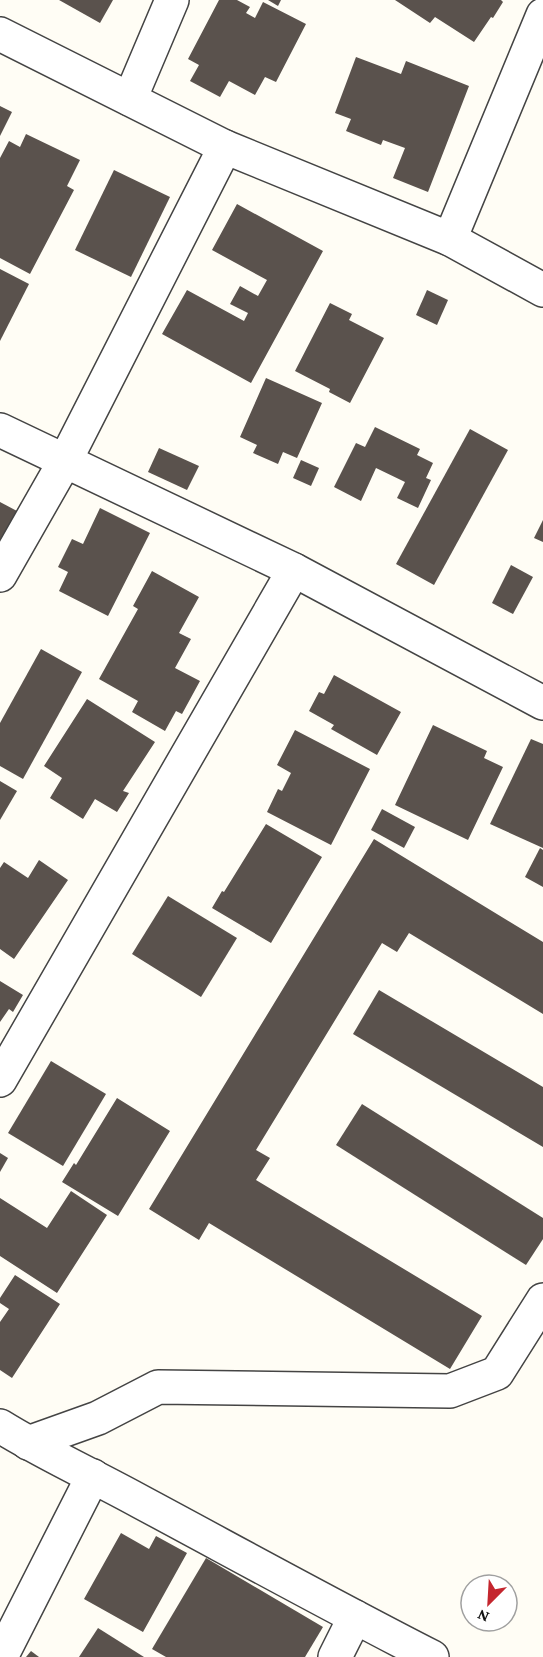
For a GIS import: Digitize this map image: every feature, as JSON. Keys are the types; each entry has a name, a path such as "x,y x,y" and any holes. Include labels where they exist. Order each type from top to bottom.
{"street":[{"path":"130,99 172,0"},
{"path":"450,239 543,15"},
{"path":"0,34 225,147 450,239 543,290"},
{"path":"0,575 65,461 225,147"},
{"path":"0,430 294,570 543,703"},
{"path":"0,1080 294,570"},
{"path":"28,1443 98,1418 158,1387 450,1391 497,1373 543,1300"},
{"path":"0,1426 432,1657"},
{"path":"1,1657 93,1476"},
{"path":"335,1657 355,1617"}],"building":[{"path":"59,0 113,0 100,23"},
{"path":"219,0 237,0 250,7 246,13 255,18 263,2 306,24 276,82 265,77 255,95 229,81 220,97 190,81 199,65 188,59"},
{"path":"268,0 281,0 278,6"},
{"path":"395,0 501,0 503,2 474,42 435,17 430,23"},
{"path":"356,57 401,74 406,61 469,86 428,192 393,178 405,148 383,140 381,145 346,131 351,119 335,113"},
{"path":"0,106 12,112 0,136"},
{"path":"26,134 80,160 67,186 74,190 30,274 0,258 0,158 9,141 20,147"},
{"path":"114,170 170,197 131,277 75,250"},
{"path":"237,204 323,251 251,383 162,334 187,290 244,321 248,313 230,304 240,286 258,296 267,280 212,250"},
{"path":"0,269 29,284 0,341"},
{"path":"427,290 448,300 437,325 416,315"},
{"path":"330,303 352,314 349,320 384,338 350,403 329,392 330,389 295,371"},
{"path":"266,378 322,403 297,458 283,452 278,464 253,453 257,445 240,437"},
{"path":"375,427 420,449 417,455 433,463 426,478 431,480 418,508 397,498 405,482 376,468 361,501 334,487 356,443 365,447"},
{"path":"470,429 508,450 434,585 396,564"},
{"path":"159,448 199,466 187,490 148,472"},
{"path":"301,460 319,468 311,486 293,478"},
{"path":"0,502 17,511 0,544"},
{"path":"100,508 150,533 108,616 59,591 68,572 58,567 72,539 83,544"},
{"path":"543,520 543,542 534,538"},
{"path":"511,565 533,577 513,614 492,603"},
{"path":"152,571 199,597 179,633 191,639 175,668 200,681 182,714 176,711 165,731 132,712 138,701 99,679 138,609 133,606"},
{"path":"41,649 82,672 23,779 0,766 0,723"},
{"path":"334,675 401,712 377,755 331,729 334,725 309,711 319,692 324,694"},
{"path":"87,699 155,742 123,791 129,793 117,812 95,799 83,819 50,798 62,778 44,766"},
{"path":"433,725 487,751 484,758 503,767 468,840 395,805"},
{"path":"295,730 370,769 331,845 267,812 278,789 282,791 291,773 277,765"},
{"path":"531,739 543,744 543,848 490,824"},
{"path":"0,781 17,791 0,820"},
{"path":"382,809 415,827 404,848 371,830"},
{"path":"266,824 322,857 271,943 212,908"},
{"path":"374,839 543,942 543,1014 409,933 397,952 382,943 256,1150 270,1158 256,1180 482,1316 450,1369 209,1223 199,1240 149,1209"},
{"path":"540,848 543,850 543,887 525,877"},
{"path":"39,860 68,880 14,959 0,949 0,868 4,862 28,878"},
{"path":"168,896 237,938 201,997 132,954"},
{"path":"0,981 23,995 13,1012 9,1009 0,1022"},
{"path":"379,990 543,1087 543,1147 353,1034"},
{"path":"51,1061 106,1094 63,1166 8,1133"},
{"path":"117,1098 170,1131 118,1216 62,1182 74,1163 76,1165"},
{"path":"362,1104 543,1218 543,1239 526,1265 336,1145"},
{"path":"0,1153 8,1158 0,1172"},
{"path":"71,1191 107,1215 57,1293 0,1256 0,1198 47,1228"},
{"path":"15,1275 60,1304 12,1378 0,1370 0,1322 9,1309 0,1303 0,1298"},
{"path":"121,1533 149,1549 156,1536 187,1553 143,1632 84,1599"},
{"path":"206,1558 323,1627 305,1657 166,1657 152,1649"},
{"path":"98,1628 144,1657 79,1657"},
{"path":"31,1651 39,1657 26,1657"}]}
